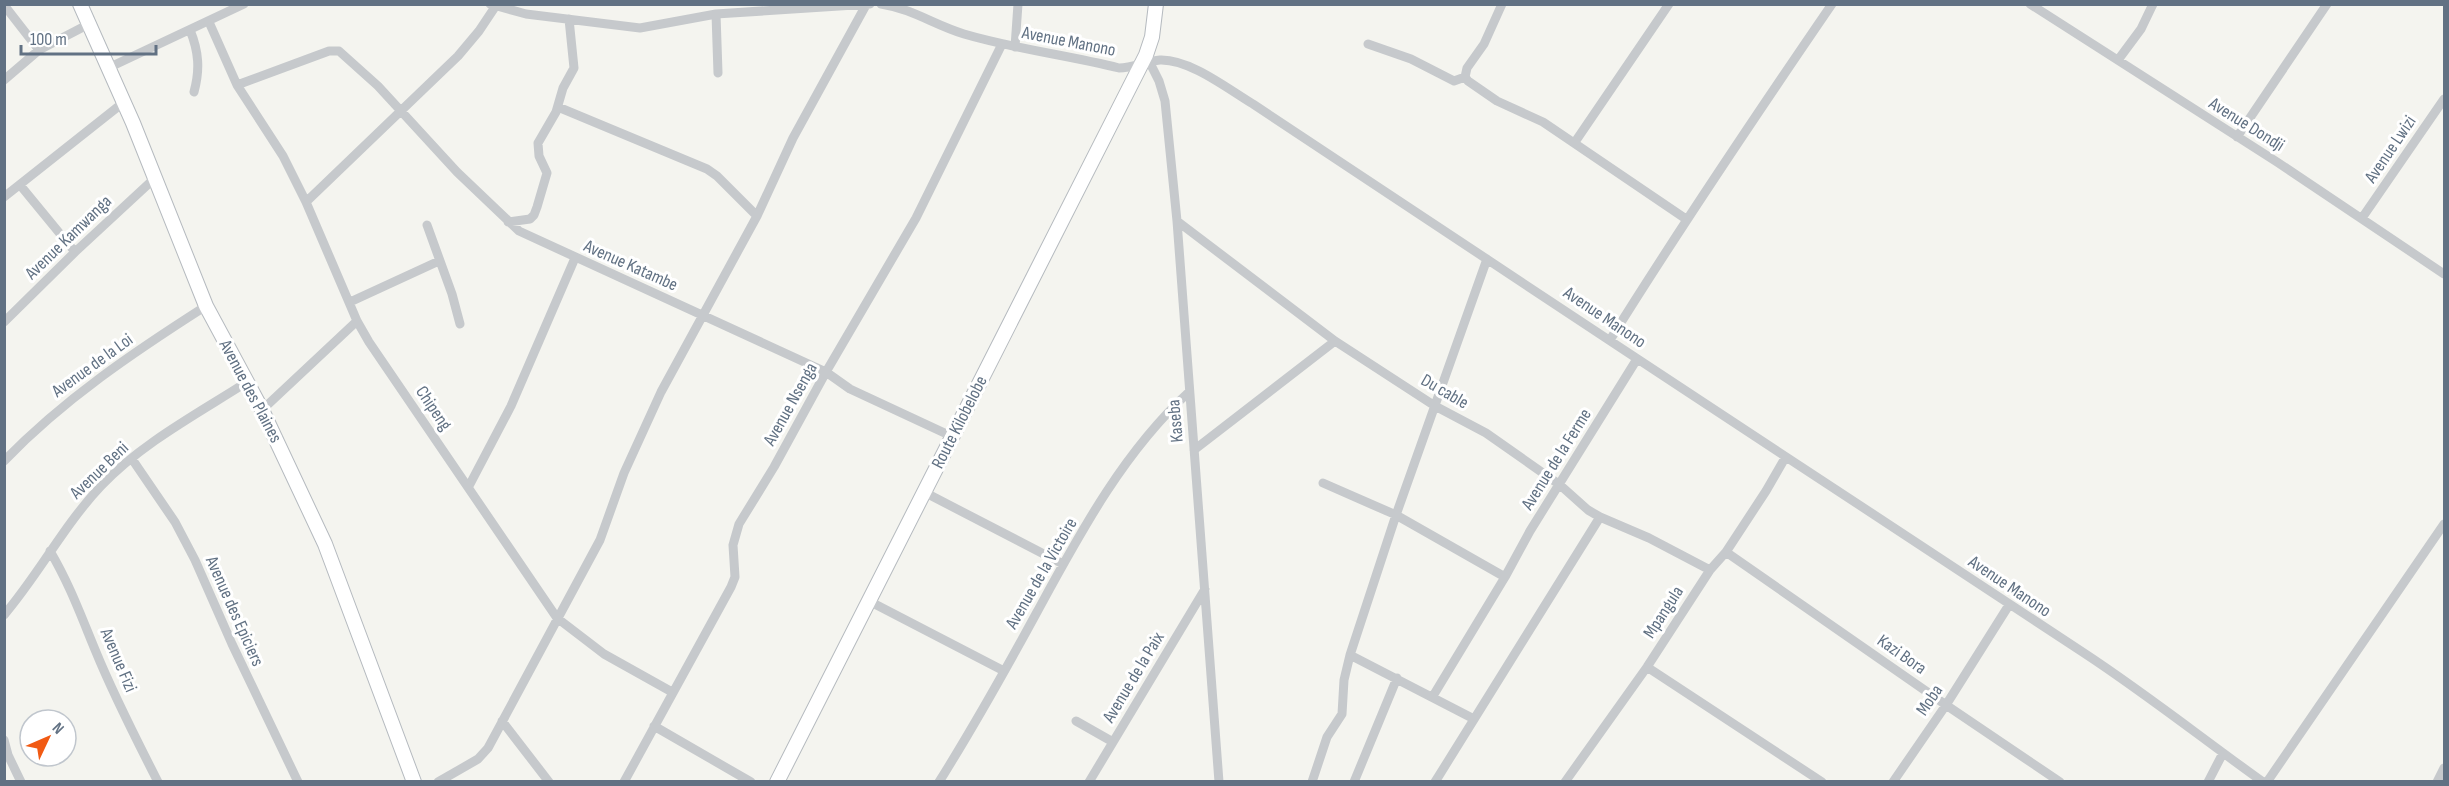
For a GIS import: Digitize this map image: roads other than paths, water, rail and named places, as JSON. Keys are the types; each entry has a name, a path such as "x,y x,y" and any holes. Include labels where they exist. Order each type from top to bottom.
{"street":[{"name":"Avenue des Plaines","path":"80,4 156,177 206,306 262,410 326,544 411,780"},
{"path":"108,68 209,22 221,9 244,4"},
{"name":"Avenue Manono","path":"881,4 906,9 955,31 1015,47 1119,68 1146,62 1176,62 1208,77 1253,104 1785,458 2085,654 2265,782"},
{"path":"1015,47 1018,4"},
{"name":"Route Kilobelobe","path":"777,782 951,436 1146,62 1156,4"},
{"path":"1465,77 1468,65 1484,44 1502,4"},
{"path":"1575,142 1669,4"},
{"path":"1610,340 1686,219 1832,4"},
{"name":"Avenue Dondji","path":"2030,4 2445,274"},
{"path":"2118,60 2136,36 2153,4"},
{"path":"2237,138 2327,4"},
{"path":"4,5 39,50"},
{"path":"306,202 469,44 493,6 526,14 640,28 716,14 868,5"},
{"path":"438,782 484,754 600,540 624,473 661,392 757,216 793,138 868,5"},
{"path":"716,14 718,73"},
{"path":"508,222 530,219 535,213 547,173 538,150 538,143 558,107 563,88 574,68 570,19"},
{"name":"Chipeng","path":"209,22 237,86 283,156 306,202 357,321 406,398 469,486 497,532 557,618 604,654 672,692"},
{"path":"4,80 39,50 89,24"},
{"path":"190,30 199,61 199,77 195,92"},
{"name":"Avenue Nsenga","path":"624,782 734,582 733,545 740,524 916,218 1002,44"},
{"path":"1368,44 1411,59 1454,81 1465,77"},
{"name":"Avenue Katambe","path":"237,86 329,51 339,51 401,110 457,172 523,234 826,372 850,389 951,436"},
{"name":"Kaseba","path":"1146,62 1159,81 1165,101 1177,221 1220,782"},
{"path":"1465,77 1497,101 1543,122 1575,142 1686,219"},
{"name":"Avenue Lwizi","path":"2362,218 2445,99"},
{"path":"4,198 124,102"},
{"path":"558,107 707,169 757,216"},
{"name":"Avenue Kamwanga","path":"4,322 156,177"},
{"path":"20,185 75,252"},
{"name":"Du cable","path":"1177,221 1335,341 1435,406 1486,434 1560,485 1600,517 1642,535 1710,570"},
{"path":"427,225 454,300 460,324"},
{"path":"469,486 511,406 575,258"},
{"path":"1312,782 1327,737 1342,714 1344,680 1350,655 1396,515 1487,259"},
{"path":"350,302 439,261"},
{"name":"Avenue de la Loi","path":"4,461 36,429 93,383 206,306"},
{"path":"262,410 357,321"},
{"path":"1194,450 1335,341"},
{"name":"Avenue de la Ferme","path":"1432,696 1505,577 1530,531 1637,359"},
{"name":"Avenue Beni","path":"4,615 73,519 102,485 172,429 247,382"},
{"name":"Avenue de la Victoire","path":"939,782 1063,564 1130,459 1176,404 1189,392"},
{"name":"Mpangula","path":"1566,781 1647,667 1710,570 1726,552 1785,458"},
{"name":"Avenue des Epiciers","path":"132,459 174,522 195,560 298,782"},
{"path":"1323,483 1396,515 1505,577"},
{"path":"924,492 1063,564"},
{"path":"1435,782 1600,517"},
{"path":"2265,782 2445,524"},
{"name":"Avenue Fizi","path":"50,551 71,588 96,652 158,782"},
{"name":"Kazi Bora","path":"1726,552 2060,782"},
{"name":"Avenue de la Paix","path":"1089,782 1205,589"},
{"path":"867,600 1004,671"},
{"name":"Moba","path":"1893,782 1946,705 2009,605"},
{"path":"1350,655 1474,719"},
{"path":"1647,667 1822,782"},
{"path":"1354,782 1397,678"},
{"path":"502,721 549,782"},
{"path":"1076,721 1113,742"},
{"path":"654,726 751,782"},
{"path":"4,740 8,755 21,782"},
{"path":"2208,782 2223,753"},
{"path":"2437,782 2445,768"}]}
